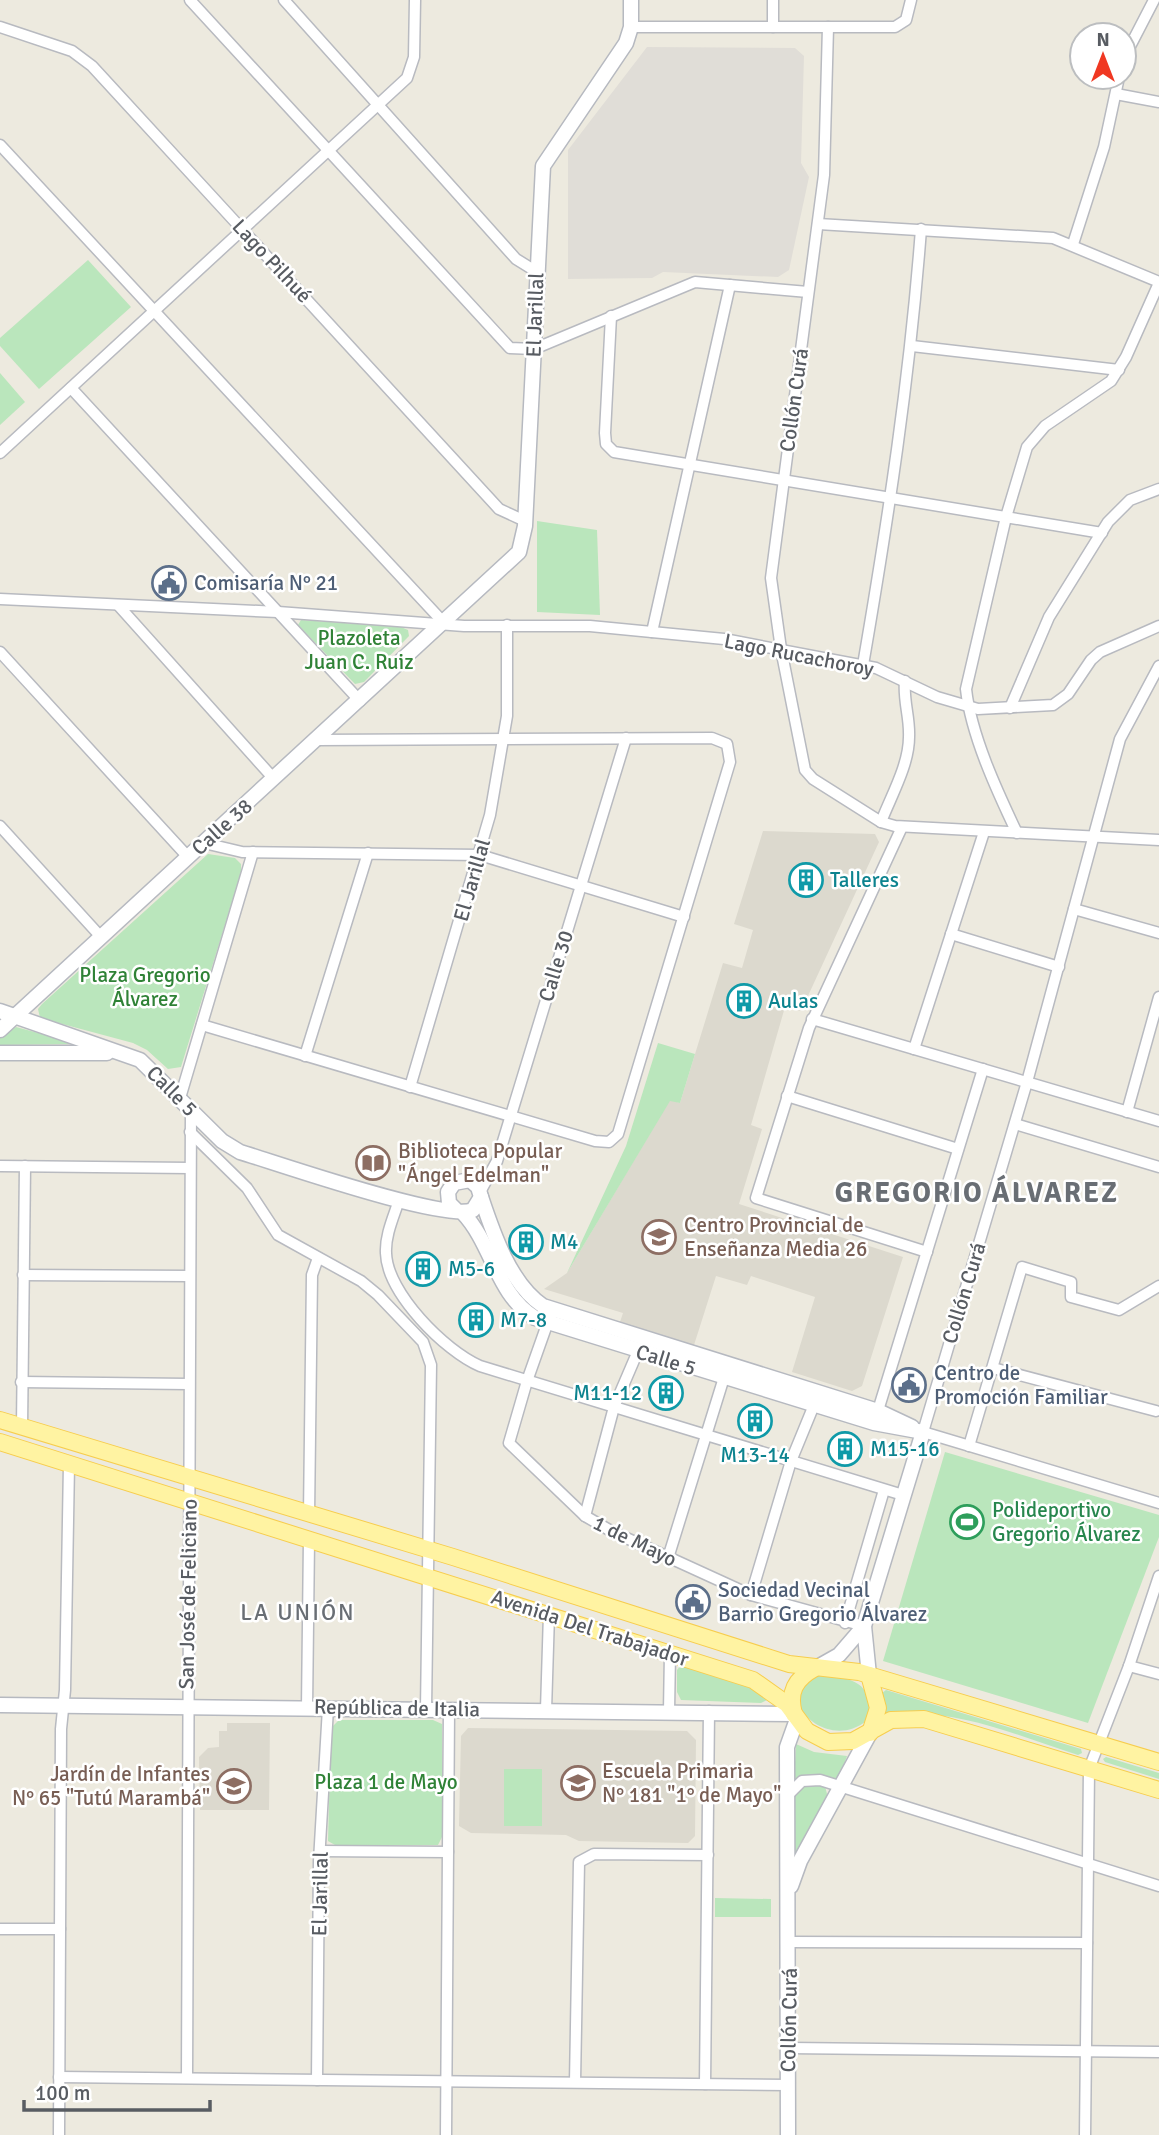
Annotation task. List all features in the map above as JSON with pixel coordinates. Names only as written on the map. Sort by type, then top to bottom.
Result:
[{"type":"main road","name":"Avenida Del Trabajador","points":[[0,1420],[429,1550],[789,1664],[869,1675],[1159,1762]]},
{"type":"main road","name":"Avenida Del Trabajador","points":[[0,1442],[549,1614],[762,1684],[787,1704],[813,1736],[828,1742],[853,1741],[891,1720],[924,1719],[1159,1790]]},
{"type":"main road","name":"Collón Curá","points":[[795,1717],[791,1700],[794,1687],[801,1676],[815,1668]]},
{"type":"main road","name":"Collón Curá","points":[[869,1675],[878,1708],[870,1733]]},
{"type":"street","points":[[190,0],[506,345],[514,350],[534,349],[687,284],[808,292]]},
{"type":"street","points":[[284,0],[516,259],[537,272]]},
{"type":"street","points":[[0,453],[379,105],[411,71],[415,0]]},
{"type":"street","name":"El Jarillal","points":[[444,623],[513,560],[523,544],[541,173],[545,160],[622,48],[631,27],[631,0]]},
{"type":"street","points":[[773,0],[773,27]]},
{"type":"street","points":[[631,27],[895,27],[906,20],[911,0]]},
{"type":"street","points":[[1138,31],[1154,0]]},
{"type":"street","name":"Lago Pilhué","points":[[0,27],[60,46],[92,66],[499,509],[526,521]]},
{"type":"street","name":"Collón Curá","points":[[828,27],[826,156],[771,578],[781,649],[805,770],[813,779],[881,822]]},
{"type":"street","points":[[1073,244],[1104,147],[1117,91]]},
{"type":"street","points":[[1116,94],[1159,102]]},
{"type":"street","points":[[0,145],[444,623]]},
{"type":"street","points":[[818,224],[1040,236],[1073,244],[1159,282],[1119,370],[1101,390],[1045,426],[1027,447],[1006,517],[968,672],[969,708],[999,796],[1017,834]]},
{"type":"street","points":[[863,665],[891,498],[912,346],[921,229]]},
{"type":"street","points":[[652,632],[730,285]]},
{"type":"street","points":[[611,316],[606,444],[608,449],[689,465],[1102,533]]},
{"type":"street","points":[[912,346],[1119,370]]},
{"type":"street","points":[[71,388],[360,701]]},
{"type":"street","points":[[1010,708],[1049,617],[1102,533],[1119,509],[1130,500],[1159,489]]},
{"type":"street","name":"Lago Rucachoroy","points":[[0,599],[278,612],[475,627],[567,624],[652,632],[781,649],[863,665],[969,708],[1043,707],[1061,701],[1100,652],[1159,626]]},
{"type":"street","points":[[118,605],[274,779]]},
{"type":"street","name":"Calle 38","points":[[0,1030],[444,623]]},
{"type":"street","name":"El Jarillal","points":[[410,1087],[480,855],[504,739],[507,625]]},
{"type":"street","points":[[0,652],[188,858]]},
{"type":"street","name":"Collón Curá","points":[[869,1675],[864,1626],[1027,1082],[1120,739],[1159,666]]},
{"type":"street","points":[[905,681],[903,699],[909,736],[906,756],[881,822],[902,827],[1159,840]]},
{"type":"street","name":"Calle 30","points":[[460,1212],[473,1210],[494,1170],[626,738]]},
{"type":"street","points":[[202,1026],[595,1142],[609,1142],[620,1128],[730,762],[727,744],[712,738],[317,740]]},
{"type":"street","points":[[0,826],[101,937]]},
{"type":"street","points":[[902,827],[812,1019],[755,1198],[927,1252]]},
{"type":"street","points":[[914,1049],[984,832]]},
{"type":"street","points":[[204,843],[253,852],[480,855],[684,917]]},
{"type":"street","points":[[180,1098],[253,852]]},
{"type":"street","points":[[305,1056],[368,853]]},
{"type":"street","points":[[1074,909],[1159,933]]},
{"type":"street","points":[[951,934],[1059,967]]},
{"type":"street","points":[[1127,1112],[1159,997]]},
{"type":"street","points":[[0,1001],[14,1017]]},
{"type":"street","name":"Calle 5","points":[[0,1011],[121,1053],[149,1066],[222,1141],[240,1152],[399,1200],[460,1212],[475,1228],[516,1304],[1159,1503]]},
{"type":"street","points":[[812,1019],[1159,1121]]},
{"type":"street","name":"Calle 5","points":[[0,1053],[121,1053]]},
{"type":"street","points":[[876,1417],[983,1069]]},
{"type":"street","points":[[787,1096],[958,1149]]},
{"type":"street","name":"San José de Feliciano","points":[[187,2078],[191,1109]]},
{"type":"street","points":[[1014,1124],[1159,1167]]},
{"type":"street","points":[[190,1132],[247,1188],[278,1235],[370,1288],[424,1342],[428,1350],[429,1576],[426,1709]]},
{"type":"street","points":[[0,1166],[190,1168]]},
{"type":"street","points":[[22,1427],[25,1166]]},
{"type":"street","points":[[460,1212],[447,1198],[454,1182],[470,1180],[481,1194]]},
{"type":"street","name":"Calle 5","points":[[481,1194],[495,1234],[520,1283],[550,1316],[638,1351],[726,1371],[814,1405],[876,1417]]},
{"type":"street","points":[[399,1200],[386,1251],[397,1289],[459,1356],[527,1381],[903,1495]]},
{"type":"street","points":[[309,1515],[312,1275],[318,1258]]},
{"type":"street","points":[[969,1446],[1022,1267],[1071,1282],[1071,1297],[1119,1310],[1159,1286]]},
{"type":"street","points":[[23,1275],[189,1276]]},
{"type":"street","points":[[527,1381],[550,1316]]},
{"type":"street","points":[[585,1516],[614,1407],[638,1351]]},
{"type":"street","points":[[993,1368],[1156,1411]]},
{"type":"street","points":[[668,1558],[726,1371]]},
{"type":"street","name":"1 de Mayo","points":[[527,1381],[509,1443],[585,1516],[611,1531],[751,1595],[845,1623],[864,1626]]},
{"type":"street","points":[[21,1382],[188,1384]]},
{"type":"street","points":[[751,1595],[791,1461],[814,1405]]},
{"type":"street","points":[[59,2135],[69,1464]]},
{"type":"street","points":[[845,1623],[884,1490]]},
{"type":"street","points":[[307,1707],[309,1539]]},
{"type":"street","points":[[1084,2135],[1089,1769],[1129,1666],[1159,1576]]},
{"type":"street","points":[[546,1710],[549,1614]]},
{"type":"street","name":"Collón Curá","points":[[815,1668],[839,1655],[864,1626]]},
{"type":"street","points":[[669,1711],[670,1653]]},
{"type":"street","points":[[1129,1666],[1159,1674]]},
{"type":"street","name":"República de Italia","points":[[0,1705],[709,1711],[795,1717]]},
{"type":"street","name":"El Jarillal","points":[[317,2080],[320,1851],[328,1708]]},
{"type":"street","points":[[446,2135],[449,1709]]},
{"type":"street","points":[[705,2084],[709,1711]]},
{"type":"street","name":"Collón Curá","points":[[788,2135],[787,1796],[788,1741],[795,1717]]},
{"type":"street","name":"Collón Curá","points":[[789,1905],[797,1868],[870,1733]]},
{"type":"street","points":[[787,1796],[794,1787],[807,1780],[820,1780],[839,1789],[1159,1886]]},
{"type":"street","points":[[320,1851],[448,1853]]},
{"type":"street","points":[[575,2082],[578,1870],[582,1859],[594,1853],[708,1855]]},
{"type":"street","points":[[0,1929],[60,1929]]},
{"type":"street","points":[[789,1942],[1087,1943]]},
{"type":"street","points":[[788,2048],[1159,2052]]},
{"type":"street","points":[[59,2077],[788,2084]]},
{"type":"shaded area","points":[[647,47],[795,48],[804,56],[801,163],[809,177],[789,270],[778,277],[663,272],[652,278],[568,279],[568,150]]},
{"type":"shaded area","points":[[763,831],[875,834],[879,842],[801,1011],[785,1007],[751,1125],[762,1129],[739,1204],[903,1257],[862,1386],[852,1391],[792,1372],[815,1297],[751,1276],[747,1285],[716,1276],[694,1345],[620,1322],[623,1313],[544,1289],[567,1273],[670,1100],[680,1103],[723,963],[742,968],[753,930],[734,924]]},
{"type":"shaded area","name":"Jardín de Infantes N° 65 \"Tutú Marambá\"","points":[[227,1723],[270,1723],[269,1810],[200,1810],[199,1757],[208,1748],[219,1747],[219,1731],[227,1731]]},
{"type":"shaded area","name":"Escuela Primaria N° 181 \"1° de Mayo\"","points":[[468,1728],[687,1731],[696,1740],[695,1836],[688,1843],[579,1841],[566,1835],[471,1833],[459,1826],[461,1736]]},
{"type":"green space","points":[[88,260],[131,307],[39,389],[0,346],[0,338]]},
{"type":"green space","points":[[0,373],[25,402],[0,425]]},
{"type":"green space","points":[[537,521],[597,530],[600,615],[537,612]]},
{"type":"green space","name":"Plazoleta Juan C. Ruiz","points":[[301,620],[401,627],[408,630],[409,636],[364,682],[355,684],[298,625]]},
{"type":"green space","name":"Plaza Gregorio Álvarez","points":[[208,854],[235,858],[241,864],[241,873],[181,1067],[168,1069],[147,1050],[133,1043],[40,1018],[38,1009],[42,1004]]},
{"type":"green space","points":[[16,1027],[74,1044],[0,1045],[0,1038]]},
{"type":"green space","points":[[658,1043],[695,1054],[680,1103],[670,1101],[567,1273],[626,1146]]},
{"type":"green space","points":[[945,1452],[1159,1515],[1159,1537],[1088,1723],[883,1661]]},
{"type":"green space","points":[[681,1665],[759,1687],[767,1700],[761,1703],[681,1700],[677,1692],[677,1670]]},
{"type":"green space","points":[[822,1675],[852,1681],[864,1689],[871,1704],[866,1721],[850,1729],[833,1730],[819,1725],[807,1716],[800,1705],[799,1693],[806,1683]]},
{"type":"green space","points":[[886,1690],[1081,1749],[1082,1753],[1078,1755],[1007,1731],[959,1719],[935,1715],[885,1715],[882,1693]]},
{"type":"green space","name":"Plaza 1 de Mayo","points":[[339,1720],[433,1720],[442,1724],[442,1837],[438,1845],[335,1845],[328,1841],[331,1728]]},
{"type":"green space","points":[[796,1744],[814,1752],[847,1756],[838,1781],[808,1777],[794,1780]]},
{"type":"green space","points":[[1106,1757],[1159,1773],[1159,1779],[1105,1762],[1103,1759]]},
{"type":"green space","points":[[504,1769],[542,1769],[542,1826],[504,1826]]},
{"type":"green space","points":[[815,1784],[825,1786],[828,1798],[793,1866],[793,1797],[799,1787]]},
{"type":"green space","points":[[715,1898],[771,1899],[771,1917],[715,1917]]},
{"type":"place","name":"Comisaría N° 21","points":[[169,583]]},
{"type":"place","name":"Talleres","points":[[806,880]]},
{"type":"place","name":"Aulas","points":[[744,1001]]},
{"type":"place","name":"Biblioteca Popular \"Ángel Edelman\"","points":[[373,1163]]},
{"type":"place","name":"Centro Provincial de Enseñanza Media 26","points":[[659,1237]]},
{"type":"place","name":"M4","points":[[526,1242]]},
{"type":"place","name":"M5-6","points":[[423,1269]]},
{"type":"place","name":"M7-8","points":[[476,1320]]},
{"type":"place","name":"Centro de Promoción Familiar","points":[[909,1385]]},
{"type":"place","name":"M11-12","points":[[666,1393]]},
{"type":"place","name":"M13-14","points":[[755,1421]]},
{"type":"place","name":"M15-16","points":[[845,1449]]},
{"type":"place","name":"Polideportivo Gregorio Álvarez","points":[[967,1522]]},
{"type":"place","name":"Sociedad Vecinal Barrio Gregorio Álvarez","points":[[693,1602]]},
{"type":"place","name":"Escuela Primaria N° 181 \"1° de Mayo\"","points":[[578,1783]]},
{"type":"place","name":"Jardín de Infantes N° 65 \"Tutú Marambá\"","points":[[234,1786]]},
{"type":"district","name":"GREGORIO ÁLVAREZ","points":[[977,1193]]},
{"type":"district","name":"LA UNIÓN","points":[[298,1612]]}]
